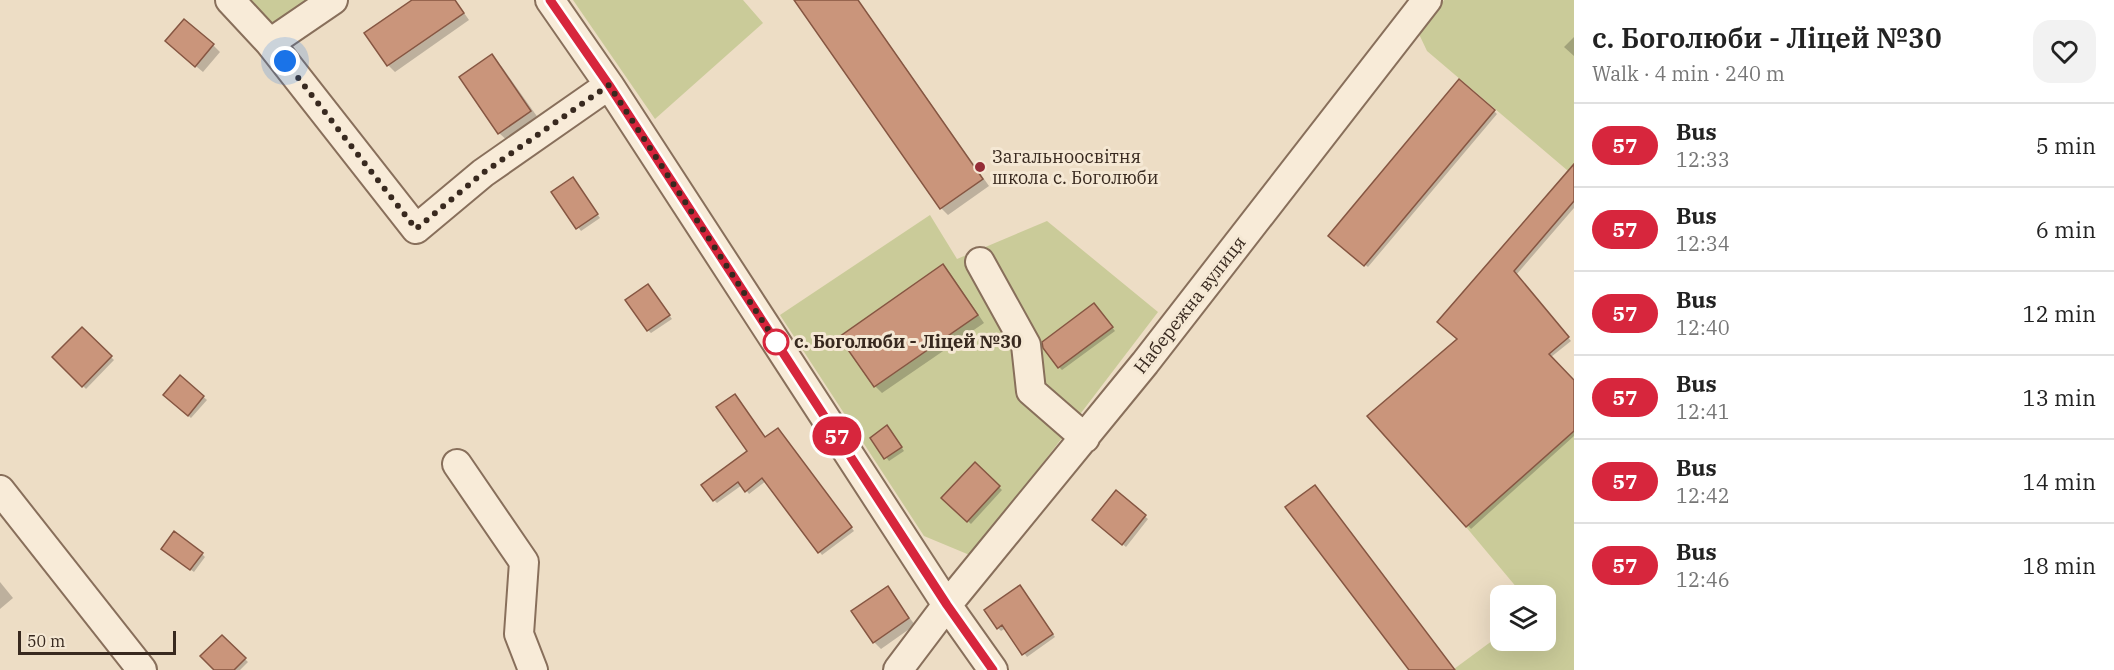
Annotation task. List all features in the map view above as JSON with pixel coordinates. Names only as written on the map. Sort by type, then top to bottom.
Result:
[{"type":"street","points":[[230,0],[270,43],[416,229],[483,173],[609,85]]},
{"type":"street","points":[[270,43],[333,0]]},
{"type":"street","points":[[550,0],[609,85],[947,605],[993,670]]},
{"type":"street","name":"Набережна вулиця","points":[[898,670],[947,605],[1085,438],[1427,0]]},
{"type":"street","points":[[980,262],[1026,345],[1031,392],[1085,438]]},
{"type":"street","points":[[457,464],[524,562],[519,634],[533,670]]},
{"type":"street","points":[[0,490],[142,670]]},
{"type":"green space","points":[[242,0],[309,0],[268,27]]},
{"type":"green space","points":[[573,0],[743,0],[763,23],[655,119]]},
{"type":"green space","points":[[1444,0],[1574,0],[1574,176],[1427,51],[1418,32]]},
{"type":"green space","points":[[930,215],[957,259],[1047,221],[1158,312],[972,556],[924,536],[780,315]]},
{"type":"green space","points":[[1574,431],[1574,670],[1454,669],[1490,642],[1490,651],[1556,651],[1556,585],[1515,585],[1466,527]]},
{"type":"building","points":[[412,0],[455,0],[464,13],[387,66],[364,33]]},
{"type":"building","points":[[794,0],[858,0],[983,179],[940,209]]},
{"type":"building","points":[[184,19],[214,44],[195,67],[165,41]]},
{"type":"building","points":[[492,54],[531,111],[498,134],[459,77]]},
{"type":"building","points":[[1459,79],[1495,110],[1364,266],[1328,236]]},
{"type":"building","points":[[1574,164],[1574,201],[1514,271],[1569,337],[1549,354],[1574,380],[1574,431],[1466,527],[1367,416],[1457,339],[1437,322]]},
{"type":"building","points":[[573,177],[598,214],[576,229],[551,192]]},
{"type":"building","points":[[943,264],[978,315],[874,387],[839,337]]},
{"type":"building","points":[[648,284],[670,315],[647,331],[625,300]]},
{"type":"building","points":[[1094,303],[1113,327],[1058,368],[1043,348],[1042,342]]},
{"type":"building","points":[[82,327],[112,356],[82,387],[52,357]]},
{"type":"building","points":[[180,375],[204,396],[188,416],[163,395]]},
{"type":"building","points":[[735,394],[765,437],[778,428],[852,527],[818,553],[762,478],[745,492],[738,482],[713,501],[701,485],[747,451],[716,407]]},
{"type":"building","points":[[887,425],[902,447],[884,459],[870,438]]},
{"type":"building","points":[[975,462],[1000,486],[967,522],[941,498]]},
{"type":"building","points":[[1315,485],[1455,670],[1409,670],[1285,507]]},
{"type":"building","points":[[1116,490],[1146,515],[1122,545],[1092,520]]},
{"type":"building","points":[[174,531],[203,553],[190,570],[161,549]]},
{"type":"building","points":[[1020,585],[1053,634],[1022,655],[1002,625],[997,629],[984,610]]},
{"type":"building","points":[[888,586],[909,618],[873,643],[851,611]]},
{"type":"building","points":[[222,635],[246,658],[234,670],[214,670],[200,656]]},
{"type":"bus line","name":"57","points":[[550,0],[609,85],[947,605],[993,670]]},
{"type":"place","name":"Загальноосвітня школа с. Боголюби","points":[[980,167]]},
{"type":"place","name":"с. Боголюби - Ліцей №30","points":[[776,342]]},
{"type":"route","points":[[285,61],[416,229],[483,173],[609,85],[778,345],[776,342]]}]
